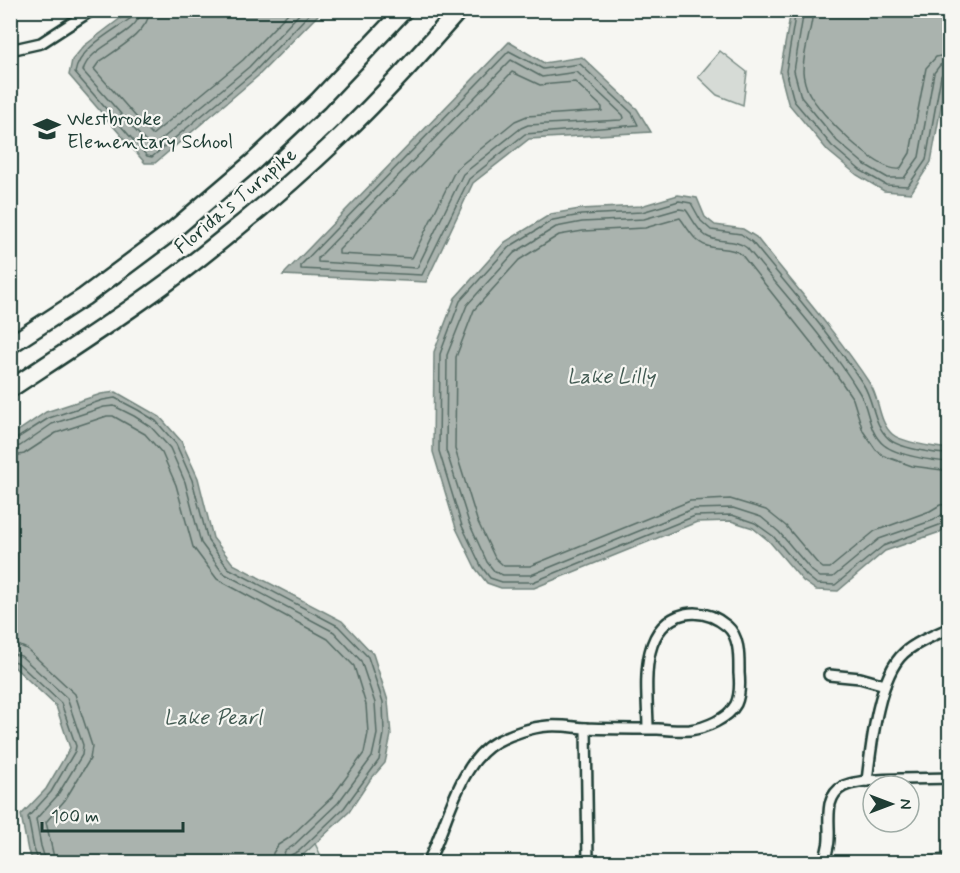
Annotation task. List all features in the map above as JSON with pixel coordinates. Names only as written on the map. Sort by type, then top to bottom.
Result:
[{"type":"highway","name":"Florida's Turnpike","points":[[10,345],[84,297],[171,232],[253,162],[318,101],[404,10]]},
{"type":"highway","name":"Florida's Turnpike","points":[[10,389],[148,297],[271,200],[342,135],[405,71],[459,10]]},
{"type":"street","points":[[10,50],[41,43],[92,10]]},
{"type":"street","points":[[428,862],[462,782],[477,758],[496,742],[527,730],[548,726],[586,728],[690,730],[719,720],[736,705],[740,686],[739,648],[731,630],[716,617],[695,613],[682,615],[667,623],[654,636],[648,662],[648,729]]},
{"type":"street","points":[[868,774],[888,674],[905,653],[950,628]]},
{"type":"street","points":[[829,675],[860,678],[885,685]]},
{"type":"street","points":[[586,728],[588,862]]},
{"type":"street","points":[[921,779],[950,778]]},
{"type":"street","points":[[823,862],[829,850],[830,804],[835,792],[844,786],[861,782]]},
{"type":"shaded area","points":[[720,51],[747,72],[743,105],[717,95],[698,77]]},
{"type":"shaded area","points":[[304,821],[324,862],[298,862],[283,830]]},
{"type":"water","points":[[130,11],[322,11],[258,76],[155,163],[145,163],[69,75],[72,60],[84,46]]},
{"type":"water","points":[[791,11],[949,11],[949,63],[931,162],[911,193],[884,191],[857,175],[828,151],[788,103],[780,72]]},
{"type":"water","points":[[509,42],[544,63],[582,57],[637,109],[651,132],[529,139],[473,183],[426,282],[283,275]]},
{"type":"water","name":"Lake Lilly","points":[[678,195],[697,198],[705,217],[715,225],[743,229],[756,237],[857,365],[870,384],[884,423],[892,434],[911,442],[949,449],[949,525],[940,532],[885,551],[838,591],[816,590],[803,581],[769,541],[753,528],[731,521],[697,522],[534,588],[501,588],[487,583],[476,569],[456,528],[433,452],[434,352],[455,298],[505,242],[551,214],[580,209],[641,206]]},
{"type":"water","name":"Lake Pearl","points":[[116,392],[160,417],[181,441],[198,478],[213,538],[233,564],[342,621],[373,654],[388,701],[391,735],[385,763],[370,780],[349,812],[302,856],[290,862],[34,862],[28,851],[21,815],[46,789],[70,748],[56,706],[11,664],[11,436],[46,412],[101,394]]},
{"type":"water","points":[[941,854],[949,858],[949,862],[899,862]]},
{"type":"place","name":"Westbrooke Elementary School","points":[[47,129]]}]
